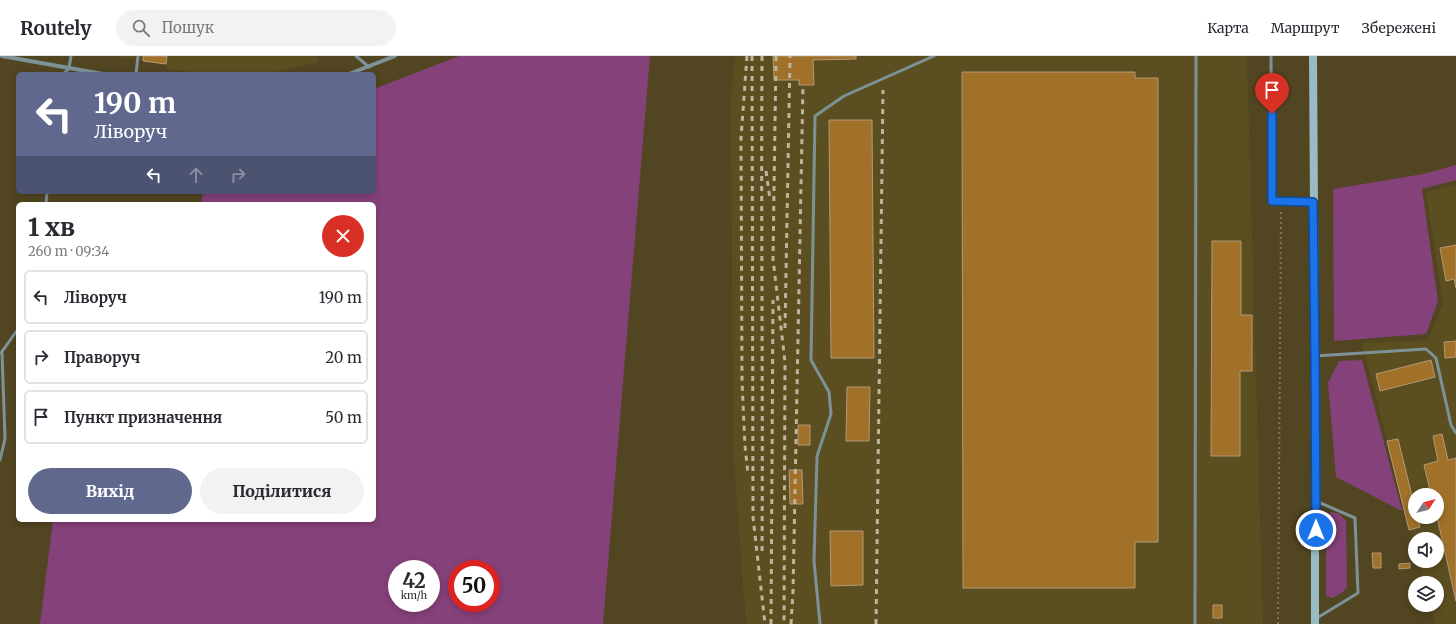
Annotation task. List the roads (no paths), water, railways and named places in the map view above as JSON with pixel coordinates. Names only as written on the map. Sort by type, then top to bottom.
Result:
[{"type":"main road","points":[[1313,56],[1316,501],[1315,621]]},
{"type":"street","points":[[2,56],[92,72]]},
{"type":"street","points":[[355,72],[395,56]]},
{"type":"lane","points":[[66,72],[69,68],[71,56]]},
{"type":"lane","points":[[136,72],[138,56]]},
{"type":"lane","points":[[356,56],[369,67]]},
{"type":"lane","points":[[820,624],[814,561],[817,456],[831,414],[829,392],[811,360],[815,116],[844,96],[934,56]]},
{"type":"lane","points":[[1195,624],[1196,56]]},
{"type":"lane","points":[[1271,56],[1272,201],[1313,202]]},
{"type":"lane","points":[[0,460],[5,439],[1,353],[16,332]]},
{"type":"lane","points":[[1315,356],[1426,349],[1436,358],[1451,425],[1456,433]]},
{"type":"lane","points":[[1315,621],[1358,593],[1355,518],[1316,501]]},
{"type":"railway","points":[[747,56],[741,138],[742,382],[748,474]]},
{"type":"railway","points":[[752,56],[753,517],[765,624]]},
{"type":"railway","points":[[762,56],[762,556]]},
{"type":"railway","points":[[776,56],[773,259],[785,362],[784,624]]},
{"type":"railway","points":[[785,328],[790,56]]},
{"type":"railway","points":[[791,624],[793,592],[803,85]]},
{"type":"railway","points":[[876,624],[883,90]]},
{"type":"railway","points":[[766,171],[770,199]]},
{"type":"railway","points":[[771,624],[773,300]]}]
